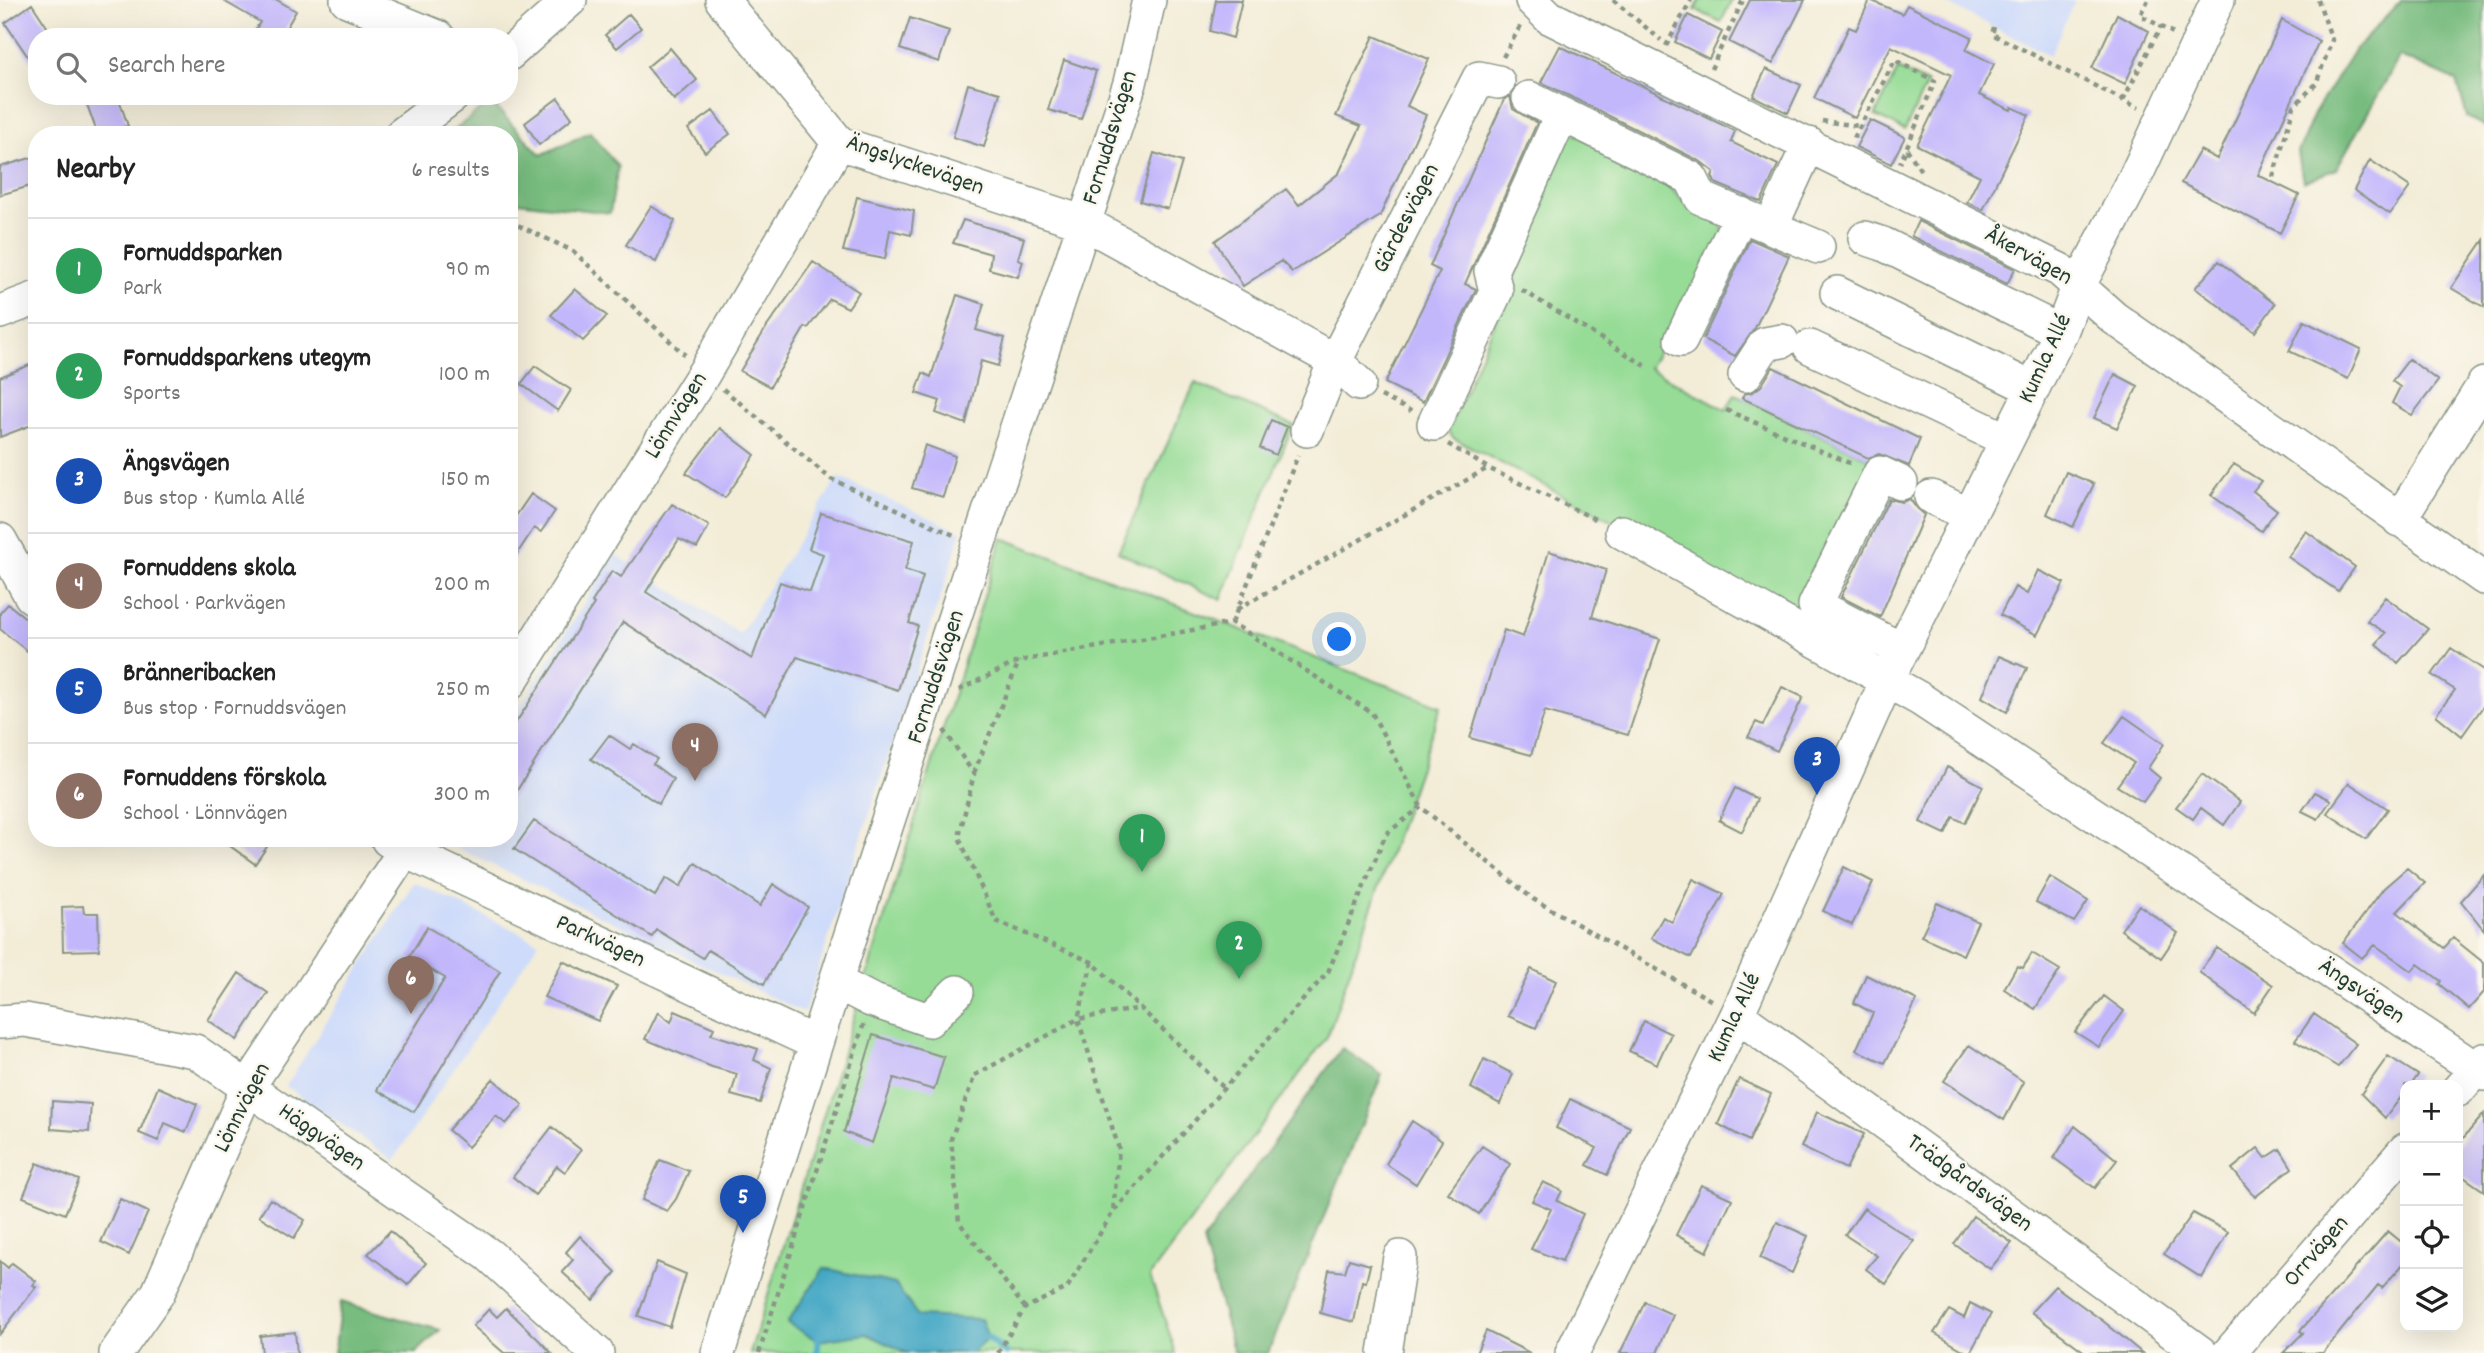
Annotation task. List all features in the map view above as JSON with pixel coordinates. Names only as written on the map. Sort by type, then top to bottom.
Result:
[{"type":"street","points":[[347,0],[416,28]]},
{"type":"street","points":[[518,46],[570,0]]},
{"type":"street","name":"Ängslyckevägen","points":[[722,0],[839,143],[1085,223]]},
{"type":"street","name":"Fornuddsvägen","points":[[718,1353],[815,1043],[1130,83],[1149,0]]},
{"type":"street","name":"Åkervägen","points":[[1533,1],[1549,17],[2060,270],[2115,318],[2484,578]]},
{"type":"street","name":"Kumla Allé","points":[[1572,1353],[1737,1015],[1895,664],[2061,332],[2122,177],[2171,124],[2197,46],[2224,4]]},
{"type":"street","name":"Gärdesvägen","points":[[1315,412],[1335,361],[1489,80]]},
{"type":"street","points":[[1529,98],[1691,178],[1701,198],[1818,247]]},
{"type":"street","points":[[413,126],[441,105]]},
{"type":"street","points":[[1434,424],[1496,291],[1492,271],[1561,116]]},
{"type":"street","name":"Lönnvägen","points":[[518,670],[704,373],[839,143]]},
{"type":"street","points":[[1771,228],[1809,144]]},
{"type":"street","points":[[1681,340],[1741,214]]},
{"type":"street","points":[[1085,223],[1335,361],[1359,384]]},
{"type":"street","points":[[1865,238],[1883,244],[2061,332]]},
{"type":"street","points":[[1838,293],[2033,389]]},
{"type":"street","points":[[0,312],[28,301]]},
{"type":"street","points":[[1745,374],[1765,344],[1796,344],[2007,440]]},
{"type":"street","points":[[2399,520],[2484,384]]},
{"type":"street","points":[[1890,479],[1815,606],[1895,664]]},
{"type":"street","points":[[1931,497],[1969,515]]},
{"type":"street","points":[[1622,532],[1895,664]]},
{"type":"street","points":[[0,540],[28,589]]},
{"type":"street","name":"Ängsvägen","points":[[1895,664],[2476,1073]]},
{"type":"street","name":"Lönnvägen","points":[[116,1353],[159,1293],[248,1087],[399,847]]},
{"type":"street","name":"Parkvägen","points":[[412,847],[815,1043]]},
{"type":"street","points":[[836,982],[871,1000],[929,1020],[957,992]]},
{"type":"street","name":"Trädgårdsvägen","points":[[1737,1015],[2201,1353]]},
{"type":"street","name":"Häggvägen","points":[[0,1022],[25,1020],[195,1051],[489,1255],[597,1353]]},
{"type":"street","name":"Orrvägen","points":[[2229,1353],[2400,1156]]},
{"type":"street","points":[[1385,1353],[1400,1257]]},
{"type":"path","points":[[1655,68],[1691,0]]},
{"type":"path","points":[[1700,90],[1743,0]]},
{"type":"path","points":[[2148,0],[2140,15],[2197,46]]},
{"type":"path","points":[[2273,177],[2294,106],[2316,84],[2332,40],[2318,0]]},
{"type":"path","points":[[1489,80],[1533,1]]},
{"type":"path","points":[[2123,100],[2161,26]]},
{"type":"path","points":[[1994,27],[1992,34],[2171,124]]},
{"type":"path","points":[[1843,161],[1895,60],[1935,81],[1891,185]]},
{"type":"path","points":[[518,225],[573,251],[704,373],[831,479],[979,547]]},
{"type":"path","points":[[1492,271],[1649,368]]},
{"type":"path","points":[[1359,384],[1434,424],[1447,444],[1488,468],[1622,532]]},
{"type":"path","points":[[1727,410],[1890,479]]},
{"type":"path","points":[[1232,623],[1315,412]]},
{"type":"path","points":[[1237,609],[1488,468]]},
{"type":"path","points":[[974,774],[928,705],[1019,661],[1232,623],[1372,713],[1421,807],[1533,900],[1737,1015]]},
{"type":"path","points":[[1019,661],[974,774],[959,837],[996,921],[1092,962],[1224,1087]]},
{"type":"path","points":[[998,1353],[1025,1308],[1067,1288],[1113,1212],[1328,972],[1386,834],[1421,807]]},
{"type":"path","points":[[1092,962],[1078,1019],[1119,1149],[1113,1212]]},
{"type":"path","points":[[759,1353],[871,1000]]},
{"type":"path","points":[[1025,1308],[959,1222],[951,1139],[975,1075],[1078,1019],[1142,1008]]},
{"type":"shaded area","points":[[1939,0],[2075,0],[2050,55]]},
{"type":"shaded area","points":[[838,477],[962,532],[804,1013],[455,847],[518,847],[518,710],[615,554],[740,634]]},
{"type":"shaded area","points":[[414,882],[539,942],[393,1160],[286,1086]]},
{"type":"green space","points":[[1700,0],[1732,0],[1721,22],[1695,10]]},
{"type":"green space","points":[[2402,0],[2484,0],[2484,126],[2467,117],[2457,81],[2400,56],[2336,169],[2303,182],[2298,152],[2314,114],[2354,50]]},
{"type":"green space","points":[[1898,69],[1927,83],[1905,130],[1875,116]]},
{"type":"green space","points":[[487,105],[494,105],[514,126],[459,126]]},
{"type":"green space","points":[[1565,129],[1662,176],[1678,197],[1718,216],[1724,234],[1649,368],[1726,410],[1735,394],[1876,462],[1801,619],[1453,438],[1448,431],[1524,255],[1516,237]]},
{"type":"green space","points":[[518,131],[541,155],[590,132],[618,167],[610,213],[518,202]]},
{"type":"green space","points":[[1195,383],[1293,425],[1221,600],[1118,552]]},
{"type":"green space","points":[[1002,538],[1441,706],[1327,1037],[1150,1276],[1176,1353],[750,1353]]},
{"type":"green space","points":[[1342,1048],[1382,1075],[1268,1353],[1234,1353],[1203,1241]]},
{"type":"green space","points":[[341,1302],[440,1330],[416,1353],[334,1353]]},
{"type":"water","points":[[824,1268],[895,1284],[918,1316],[981,1319],[988,1338],[972,1353],[907,1353],[867,1334],[818,1341],[787,1323]]},
{"type":"building","points":[[222,0],[277,0],[296,11],[286,28],[256,28],[260,22]]},
{"type":"building","points":[[1216,0],[1242,0],[1233,38],[1210,31]]},
{"type":"building","points":[[1750,0],[1805,0],[1773,64],[1729,42]]},
{"type":"building","points":[[1870,0],[1902,14],[1907,5],[1972,37],[1966,50],[1994,64],[1979,95],[2029,115],[1983,210],[1967,202],[1980,176],[1917,145],[1951,75],[1891,46],[1855,118],[1814,98],[1849,27],[1856,30]]},
{"type":"building","points":[[32,4],[48,28],[28,28],[28,57],[5,23]]},
{"type":"building","points":[[629,14],[641,28],[617,48],[605,35]]},
{"type":"building","points":[[2117,14],[2149,31],[2125,84],[2092,68]]},
{"type":"building","points":[[1688,15],[1722,32],[1709,59],[1675,42]]},
{"type":"building","points":[[910,18],[949,31],[939,62],[900,49]]},
{"type":"building","points":[[2282,20],[2319,41],[2258,175],[2299,195],[2280,233],[2181,183],[2200,150],[2217,159]]},
{"type":"building","points":[[1374,36],[1429,59],[1407,106],[1426,115],[1380,216],[1292,272],[1281,261],[1243,286],[1215,241],[1286,189],[1299,205],[1339,173],[1361,126],[1336,116]]},
{"type":"building","points":[[1560,46],[1735,131],[1731,142],[1778,165],[1761,202],[1715,183],[1712,176],[1714,172],[1700,161],[1541,82]]},
{"type":"building","points":[[670,48],[697,80],[674,100],[647,67]]},
{"type":"building","points":[[1064,60],[1096,71],[1081,119],[1048,110]]},
{"type":"building","points":[[1766,69],[1801,85],[1788,113],[1753,96]]},
{"type":"building","points":[[968,84],[1000,93],[984,147],[953,137]]},
{"type":"building","points":[[1510,96],[1513,109],[1537,123],[1465,284],[1476,289],[1423,402],[1385,383],[1440,271],[1430,266],[1504,100]]},
{"type":"building","points":[[558,98],[572,118],[539,145],[525,123]]},
{"type":"building","points":[[87,105],[121,105],[128,126],[95,126]]},
{"type":"building","points":[[713,111],[730,134],[705,152],[688,129]]},
{"type":"building","points":[[1870,120],[1905,137],[1891,164],[1856,147]]},
{"type":"building","points":[[1154,153],[1182,162],[1168,209],[1140,201]]},
{"type":"building","points":[[28,159],[28,187],[0,195],[0,167]]},
{"type":"building","points":[[2370,160],[2410,187],[2390,214],[2354,190]]},
{"type":"building","points":[[857,197],[914,211],[911,235],[890,230],[885,259],[843,251]]},
{"type":"building","points":[[651,206],[675,221],[656,262],[626,245]]},
{"type":"building","points":[[963,220],[1024,238],[1018,259],[1023,261],[1018,277],[989,269],[991,254],[953,243]]},
{"type":"building","points":[[1918,221],[2015,269],[2007,284],[1911,236]]},
{"type":"building","points":[[1750,239],[1789,256],[1755,328],[1735,356],[1703,339]]},
{"type":"building","points":[[2484,240],[2484,307],[2451,288]]},
{"type":"building","points":[[2219,261],[2275,304],[2255,332],[2195,288]]},
{"type":"building","points":[[813,262],[859,292],[848,308],[830,299],[808,328],[805,327],[770,387],[740,371],[766,328]]},
{"type":"building","points":[[575,289],[607,316],[583,341],[551,315]]},
{"type":"building","points":[[957,295],[984,304],[976,330],[1005,338],[998,366],[981,361],[966,424],[936,413],[940,401],[916,393],[923,373],[931,377]]},
{"type":"building","points":[[2304,321],[2361,349],[2348,379],[2289,351]]},
{"type":"building","points":[[2409,359],[2438,381],[2412,415],[2392,403],[2400,387],[2392,381]]},
{"type":"building","points":[[28,366],[28,426],[0,437],[0,377]]},
{"type":"building","points":[[535,366],[571,390],[558,411],[521,384]]},
{"type":"building","points":[[1773,367],[1920,439],[1909,466],[1879,454],[1868,458],[1742,398],[1744,394],[1761,386]]},
{"type":"building","points":[[2115,374],[2138,386],[2117,428],[2094,418]]},
{"type":"building","points":[[1271,420],[1287,427],[1276,455],[1260,448]]},
{"type":"building","points":[[720,428],[755,455],[725,498],[686,473]]},
{"type":"building","points":[[925,445],[955,456],[943,497],[912,488]]},
{"type":"building","points":[[2234,464],[2261,481],[2253,491],[2277,510],[2261,531],[2211,495]]},
{"type":"building","points":[[2066,472],[2094,484],[2073,527],[2047,514]]},
{"type":"building","points":[[531,494],[555,511],[541,532],[534,528],[518,552],[518,513]]},
{"type":"building","points":[[1889,499],[1902,502],[1910,499],[1924,515],[1880,617],[1841,597]]},
{"type":"building","points":[[672,504],[709,526],[697,548],[679,539],[646,592],[752,659],[780,582],[810,592],[823,554],[809,549],[821,513],[914,541],[905,570],[923,576],[909,623],[918,626],[898,690],[797,657],[766,714],[623,622],[518,789],[518,719],[594,604],[592,602],[612,571],[621,577]]},
{"type":"building","points":[[2306,531],[2355,567],[2338,591],[2288,557]]},
{"type":"building","points":[[1549,551],[1606,570],[1592,617],[1660,639],[1628,735],[1545,711],[1531,755],[1470,738],[1504,630],[1523,637]]},
{"type":"building","points":[[2038,570],[2064,583],[2037,635],[2000,615],[2015,587],[2027,594]]},
{"type":"building","points":[[2385,597],[2428,629],[2398,663],[2376,644],[2386,633],[2367,621]]},
{"type":"building","points":[[8,604],[28,620],[28,652],[0,629],[0,613]]},
{"type":"building","points":[[2451,648],[2484,670],[2484,705],[2462,736],[2436,715],[2455,690],[2432,675]]},
{"type":"building","points":[[1999,656],[2027,668],[2007,712],[1982,697]]},
{"type":"building","points":[[1782,687],[1803,697],[1777,751],[1748,737],[1756,722],[1763,725]]},
{"type":"building","points":[[2124,716],[2164,744],[2148,768],[2160,778],[2143,802],[2117,786],[2134,763],[2104,743]]},
{"type":"building","points":[[609,735],[630,749],[634,744],[657,759],[653,764],[673,779],[659,804],[591,759]]},
{"type":"building","points":[[1947,767],[1983,786],[1965,823],[1953,817],[1945,834],[1920,822]]},
{"type":"building","points":[[2202,774],[2240,802],[2224,825],[2201,808],[2193,819],[2176,807]]},
{"type":"building","points":[[2349,783],[2388,809],[2366,839],[2327,813]]},
{"type":"building","points":[[1735,788],[1757,799],[1742,832],[1719,820]]},
{"type":"building","points":[[2315,792],[2331,800],[2318,819],[2302,811]]},
{"type":"building","points":[[534,821],[655,896],[666,878],[680,887],[695,863],[760,906],[773,884],[808,907],[764,984],[708,950],[703,958],[657,930],[652,937],[514,849]]},
{"type":"building","points":[[231,847],[267,847],[255,864]]},
{"type":"building","points":[[1844,867],[1873,882],[1852,925],[1823,911]]},
{"type":"building","points":[[2407,868],[2425,883],[2397,912],[2444,948],[2453,938],[2484,963],[2484,992],[2469,1009],[2439,984],[2441,981],[2418,964],[2412,971],[2375,945],[2362,958],[2343,943],[2384,888]]},
{"type":"building","points":[[2484,875],[2484,930],[2461,901]]},
{"type":"building","points":[[2050,877],[2088,901],[2074,922],[2036,902]]},
{"type":"building","points":[[1693,879],[1724,894],[1691,958],[1651,938],[1663,917],[1672,922]]},
{"type":"building","points":[[1937,903],[1978,922],[1963,955],[1921,936]]},
{"type":"building","points":[[2139,905],[2178,933],[2161,958],[2121,930]]},
{"type":"building","points":[[83,906],[84,913],[98,913],[99,950],[63,951],[62,907]]},
{"type":"building","points":[[427,927],[500,971],[414,1112],[377,1090],[445,978],[409,957]]},
{"type":"building","points":[[2217,948],[2273,985],[2254,1013],[2199,972]]},
{"type":"building","points":[[2032,953],[2060,970],[2035,1009],[2004,989],[2017,966],[2023,968]]},
{"type":"building","points":[[563,961],[617,986],[598,1021],[544,997]]},
{"type":"building","points":[[1531,969],[1556,981],[1536,1028],[1508,1016]]},
{"type":"building","points":[[239,973],[268,993],[237,1040],[208,1020]]},
{"type":"building","points":[[1866,975],[1917,1000],[1885,1063],[1856,1050],[1873,1013],[1854,1003]]},
{"type":"building","points":[[2104,996],[2124,1011],[2099,1047],[2075,1032]]},
{"type":"building","points":[[675,1011],[714,1028],[711,1034],[758,1049],[754,1060],[771,1068],[760,1103],[731,1095],[737,1074],[712,1067],[645,1039],[658,1012],[671,1022]]},
{"type":"building","points":[[2314,1014],[2356,1044],[2338,1067],[2295,1041]]},
{"type":"building","points":[[1644,1021],[1671,1034],[1657,1064],[1629,1051]]},
{"type":"building","points":[[873,1035],[944,1057],[934,1090],[894,1078],[872,1143],[844,1132]]},
{"type":"building","points":[[1969,1045],[2024,1082],[2004,1120],[1944,1081]]},
{"type":"building","points":[[2388,1056],[2418,1075],[2414,1080],[2400,1080],[2400,1098],[2385,1118],[2361,1094]]},
{"type":"building","points":[[1484,1059],[1513,1074],[1500,1104],[1471,1088]]},
{"type":"building","points":[[493,1079],[523,1105],[506,1124],[496,1116],[468,1147],[448,1130]]},
{"type":"building","points":[[1739,1079],[1771,1094],[1749,1141],[1718,1124]]},
{"type":"building","points":[[158,1087],[197,1104],[186,1132],[165,1123],[158,1141],[139,1133]]},
{"type":"building","points":[[1570,1099],[1630,1127],[1607,1175],[1587,1165],[1597,1148],[1556,1128]]},
{"type":"building","points":[[52,1101],[91,1104],[89,1132],[51,1129]]},
{"type":"building","points":[[1817,1112],[1864,1134],[1846,1169],[1801,1147]]},
{"type":"building","points":[[2484,1114],[2484,1191],[2463,1176],[2463,1138]]},
{"type":"building","points":[[1412,1121],[1442,1141],[1416,1184],[1386,1164]]},
{"type":"building","points":[[2075,1126],[2117,1160],[2095,1188],[2054,1158]]},
{"type":"building","points":[[552,1127],[581,1150],[565,1172],[557,1166],[535,1195],[513,1177]]},
{"type":"building","points":[[1482,1146],[1510,1164],[1479,1214],[1448,1193]]},
{"type":"building","points":[[2258,1148],[2266,1158],[2280,1149],[2292,1168],[2255,1197],[2232,1169]]},
{"type":"building","points":[[660,1160],[689,1171],[676,1199],[667,1211],[642,1200]]},
{"type":"building","points":[[37,1163],[79,1180],[65,1214],[23,1197]]},
{"type":"building","points":[[1543,1182],[1562,1191],[1557,1201],[1583,1214],[1562,1261],[1531,1249],[1551,1209],[1532,1201]]},
{"type":"building","points":[[1701,1185],[1732,1199],[1707,1252],[1676,1235]]},
{"type":"building","points":[[120,1199],[148,1212],[129,1255],[101,1242]]},
{"type":"building","points":[[270,1199],[305,1220],[294,1238],[259,1216]]},
{"type":"building","points":[[1864,1208],[1914,1241],[1886,1284],[1866,1269],[1877,1256],[1845,1235]]},
{"type":"building","points":[[2193,1213],[2228,1232],[2202,1278],[2164,1254]]},
{"type":"building","points":[[1973,1216],[2012,1243],[1990,1269],[1954,1244]]},
{"type":"building","points":[[1777,1222],[1808,1236],[1792,1273],[1760,1258]]},
{"type":"building","points":[[390,1231],[426,1263],[408,1285],[368,1254]]},
{"type":"building","points":[[2388,1231],[2400,1241],[2400,1268],[2382,1288],[2378,1285],[2323,1353],[2283,1353],[2303,1333],[2300,1331]]},
{"type":"building","points":[[580,1236],[616,1272],[593,1300],[562,1272],[573,1260],[566,1252]]},
{"type":"building","points":[[1349,1259],[1370,1265],[1366,1282],[1362,1281],[1354,1322],[1320,1313],[1329,1270],[1345,1272]]},
{"type":"building","points":[[0,1261],[8,1268],[12,1263],[36,1281],[33,1285],[36,1287],[0,1334]]},
{"type":"building","points":[[657,1262],[686,1274],[670,1327],[638,1316]]},
{"type":"building","points":[[2055,1286],[2142,1353],[2086,1353],[2031,1312]]},
{"type":"building","points":[[1645,1302],[1673,1315],[1657,1353],[1620,1353]]},
{"type":"building","points":[[1970,1303],[1991,1314],[1968,1353],[1934,1333],[1949,1310],[1964,1318]]},
{"type":"building","points":[[506,1308],[552,1353],[504,1353],[473,1326],[489,1309],[497,1317]]},
{"type":"building","points":[[1486,1331],[1530,1353],[1476,1353]]},
{"type":"building","points":[[295,1332],[297,1353],[262,1353],[260,1336]]},
{"type":"waterway","points":[[988,1338],[1006,1353]]},
{"type":"waterway","points":[[817,1353],[818,1341]]},
{"type":"place","name":"Fornuddens skola","points":[[695,781]]},
{"type":"place","name":"Ängsvägen","points":[[1817,795]]},
{"type":"place","name":"Fornuddsparken","points":[[1142,872]]},
{"type":"place","name":"Fornuddsparkens utegym","points":[[1239,979]]},
{"type":"place","name":"Fornuddens förskola","points":[[411,1014]]},
{"type":"place","name":"Bränneribacken","points":[[743,1233]]}]
